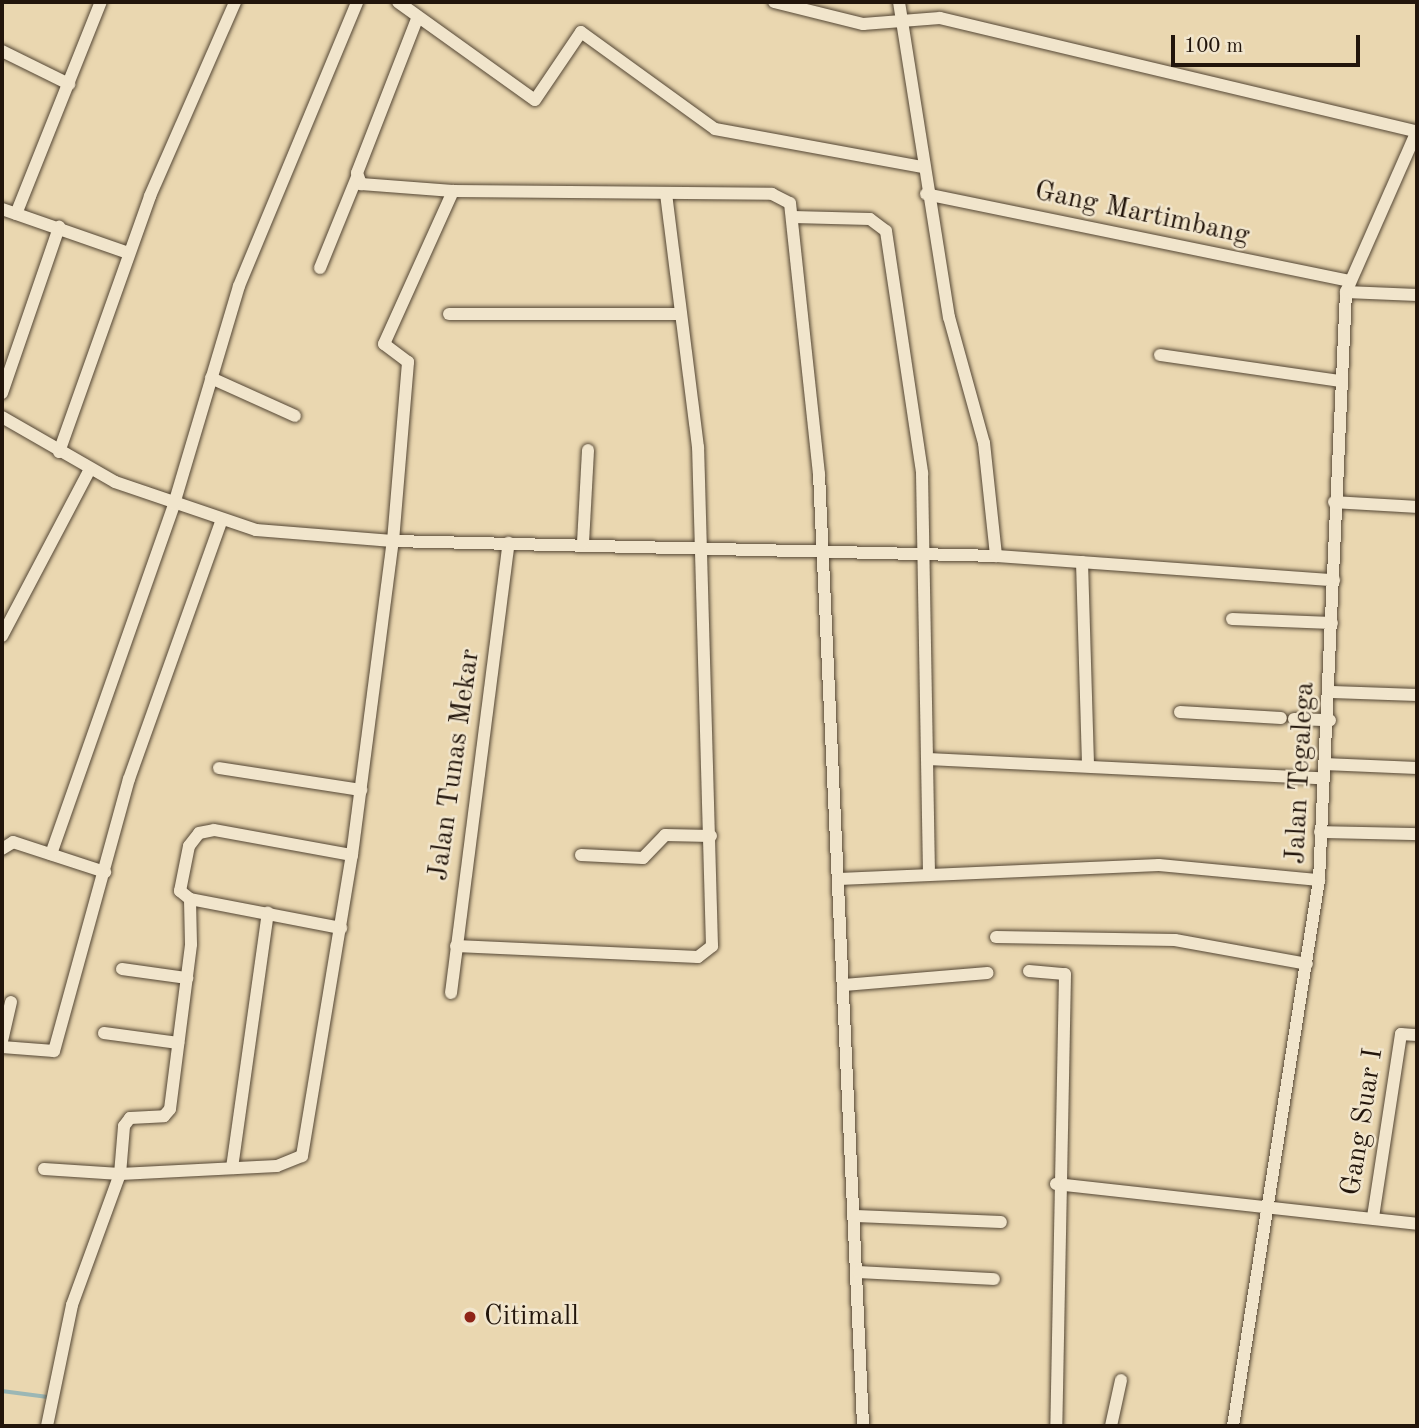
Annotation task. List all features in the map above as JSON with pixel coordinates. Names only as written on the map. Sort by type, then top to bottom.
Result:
[{"type":"street","points":[[16,214],[102,2]]},
{"type":"street","points":[[59,452],[128,253],[235,2]]},
{"type":"street","points":[[51,854],[174,504],[239,286],[357,2]]},
{"type":"street","points":[[774,2],[863,24],[940,18],[1417,132]]},
{"type":"street","points":[[899,2],[923,124],[922,167],[949,317],[981,423],[996,556]]},
{"type":"street","points":[[402,3],[416,19],[535,100],[581,32],[715,129],[922,167]]},
{"type":"street","points":[[320,268],[416,19]]},
{"type":"street","points":[[2,51],[69,84]]},
{"type":"street","name":"Jalan Tegalega","points":[[1233,1426],[1319,880],[1321,778],[1332,692],[1334,502],[1347,287],[1417,132]]},
{"type":"street","points":[[357,177],[366,186],[453,191],[772,194],[788,200],[793,217],[823,550],[859,1272],[863,1426]]},
{"type":"street","points":[[44,1170],[120,1174],[232,1168],[292,1164],[302,1156],[352,855],[393,541],[408,365],[384,344],[453,191]]},
{"type":"street","name":"Gang Martimbang","points":[[926,194],[1347,287],[1417,295]]},
{"type":"street","points":[[456,946],[703,956],[713,940],[704,545],[666,195]]},
{"type":"street","points":[[2,209],[128,253]]},
{"type":"street","points":[[793,217],[870,219],[886,231],[911,380],[925,555],[929,874]]},
{"type":"street","points":[[2,393],[59,227]]},
{"type":"street","points":[[449,314],[681,314]]},
{"type":"street","points":[[1160,355],[1340,382]]},
{"type":"street","points":[[211,378],[295,416]]},
{"type":"street","points":[[2,418],[90,469],[220,522],[393,541],[704,545],[996,556],[1334,580]]},
{"type":"street","points":[[583,543],[588,450]]},
{"type":"street","points":[[2,635],[90,469]]},
{"type":"street","points":[[1334,502],[1417,507]]},
{"type":"street","points":[[2,1047],[54,1051],[129,779],[220,522]]},
{"type":"street","name":"Jalan Tunas Mekar","points":[[451,993],[509,543]]},
{"type":"street","points":[[1082,562],[1088,765]]},
{"type":"street","points":[[1231,619],[1332,623]]},
{"type":"street","points":[[1332,692],[1417,695]]},
{"type":"street","points":[[1180,712],[1330,720]]},
{"type":"street","points":[[928,759],[1321,778]]},
{"type":"street","points":[[1324,764],[1417,768]]},
{"type":"street","points":[[219,768],[361,790]]},
{"type":"street","points":[[341,928],[190,900],[180,891],[181,873],[189,846],[204,830],[352,855]]},
{"type":"street","points":[[1320,832],[1417,834]]},
{"type":"street","points":[[581,855],[643,859],[665,835],[711,836]]},
{"type":"street","points":[[2,849],[13,842],[105,872]]},
{"type":"street","points":[[839,879],[1159,865],[1319,880]]},
{"type":"street","points":[[47,1426],[72,1305],[120,1174],[127,1120],[169,1112],[187,978],[190,900]]},
{"type":"street","points":[[232,1168],[268,913]]},
{"type":"street","points":[[996,937],[1175,940],[1307,964]]},
{"type":"street","points":[[122,969],[187,978]]},
{"type":"street","points":[[1029,971],[1065,974],[1056,1184],[1056,1426]]},
{"type":"street","points":[[844,985],[987,973]]},
{"type":"street","points":[[2,1041],[11,1002]]},
{"type":"street","points":[[104,1033],[178,1043]]},
{"type":"street","name":"Gang Suar I","points":[[1373,1217],[1401,1034],[1417,1035]]},
{"type":"street","points":[[1056,1184],[1373,1217],[1417,1224]]},
{"type":"street","points":[[856,1216],[1001,1222]]},
{"type":"street","points":[[859,1272],[994,1279]]},
{"type":"street","points":[[1111,1426],[1121,1380]]},
{"type":"waterway","points":[[2,1391],[48,1397]]},
{"type":"place","name":"Citimall","points":[[470,1317]]}]
